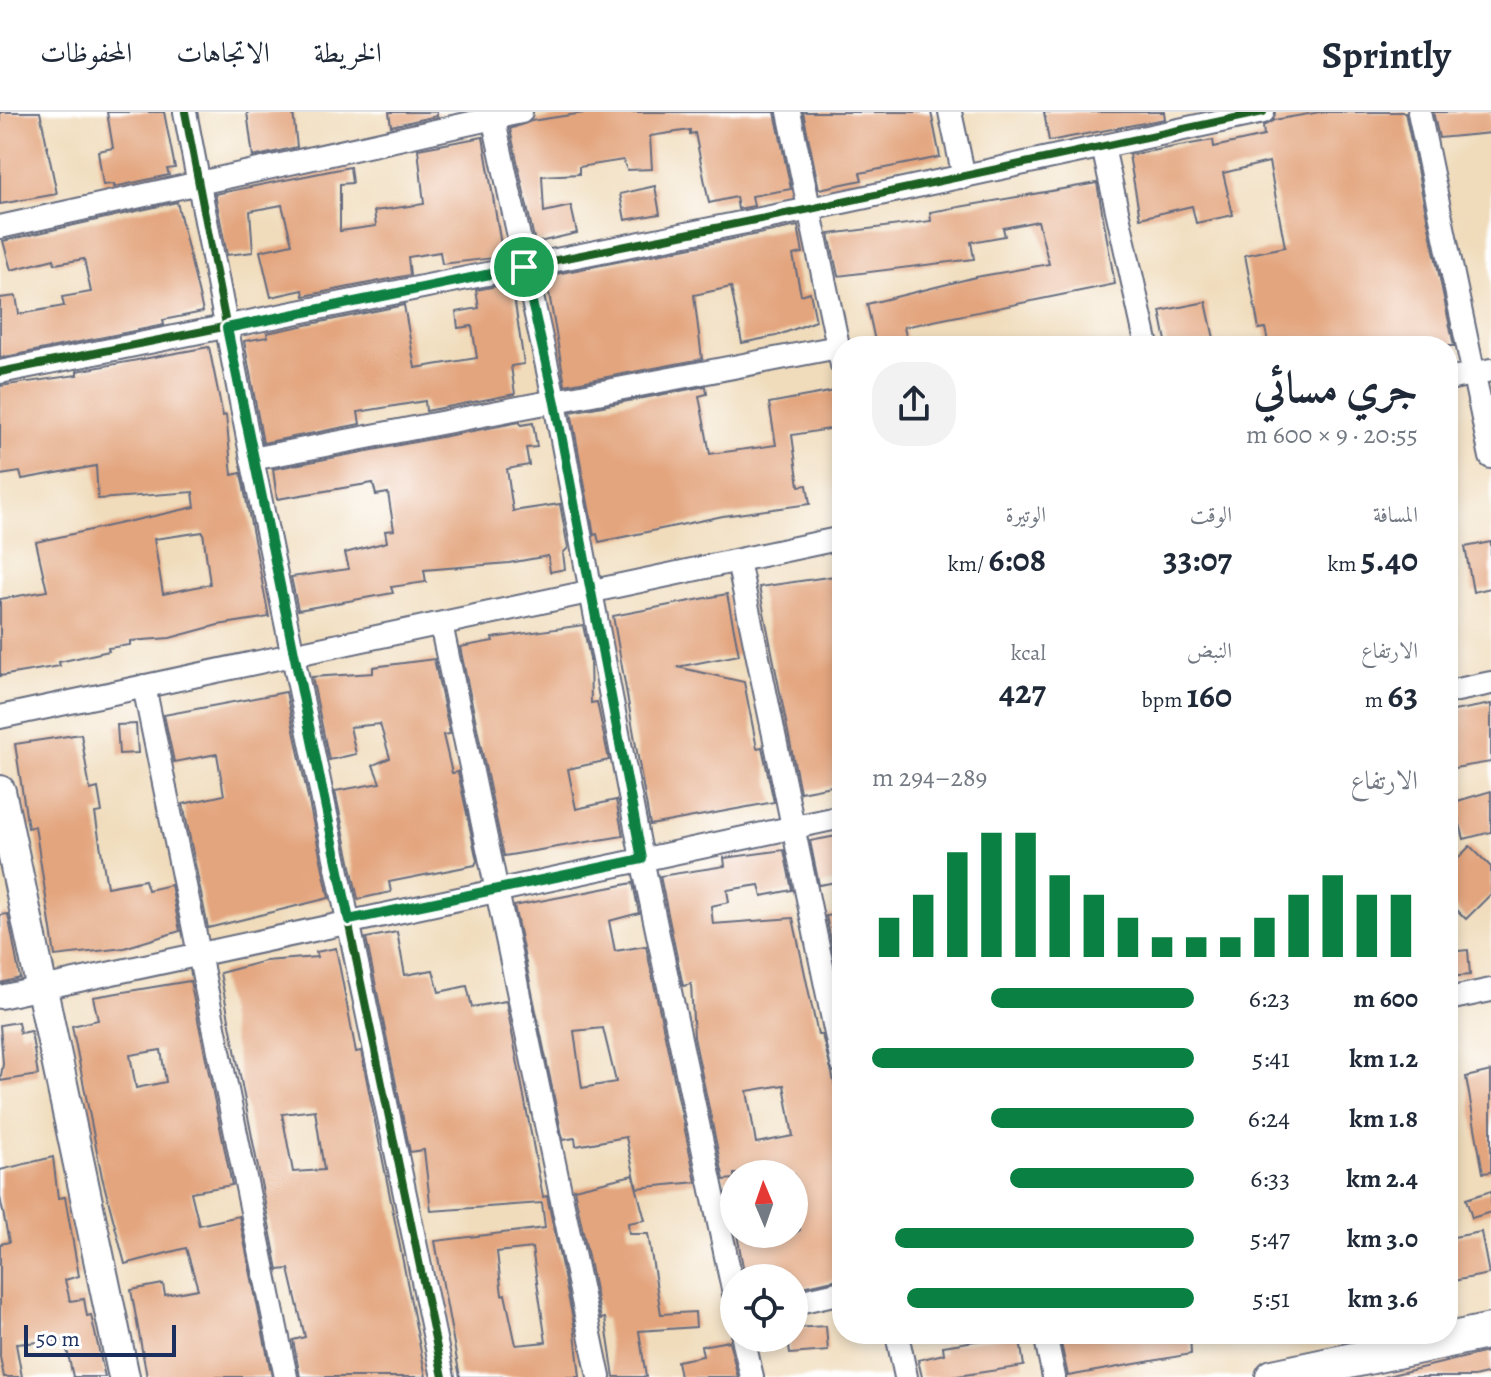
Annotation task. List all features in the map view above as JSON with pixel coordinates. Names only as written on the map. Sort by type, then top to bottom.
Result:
[{"type":"main road","points":[[1458,1342],[1491,1331]]},
{"type":"main road","points":[[1273,1377],[1378,1367],[1450,1344]]},
{"type":"street","points":[[185,112],[252,459],[443,1377]]},
{"type":"street","points":[[0,227],[493,115],[521,112]]},
{"type":"street","points":[[789,112],[836,336]]},
{"type":"street","points":[[950,112],[964,177]]},
{"type":"street","points":[[0,372],[810,209],[1263,112]]},
{"type":"street","points":[[1419,112],[1482,372],[1491,457]]},
{"type":"street","points":[[493,115],[555,403],[642,859],[728,1264]]},
{"type":"street","points":[[1103,147],[1145,336]]},
{"type":"street","points":[[252,459],[555,403],[832,357]]},
{"type":"street","points":[[1458,377],[1482,372]]},
{"type":"street","points":[[0,717],[832,540]]},
{"type":"street","points":[[738,561],[832,1014]]},
{"type":"street","points":[[441,624],[599,1377]]},
{"type":"street","points":[[1458,690],[1491,683]]},
{"type":"street","points":[[144,686],[286,1377]]},
{"type":"street","points":[[0,791],[124,1377]]},
{"type":"street","points":[[0,997],[200,951],[832,819]]},
{"type":"street","points":[[1458,997],[1491,990]]},
{"type":"street","points":[[808,1300],[832,1294]]},
{"type":"street","points":[[899,1344],[906,1377]]},
{"type":"street","points":[[1047,1344],[1054,1377]]},
{"type":"street","points":[[746,1352],[752,1377]]},
{"type":"building","points":[[0,112],[40,112],[57,194],[0,204]]},
{"type":"building","points":[[107,112],[164,112],[175,168],[167,169],[169,175],[114,187],[114,184],[103,185],[98,151],[113,148]]},
{"type":"building","points":[[247,112],[293,112],[297,147],[253,157]]},
{"type":"building","points":[[389,112],[437,112],[437,116],[391,126]]},
{"type":"building","points":[[590,112],[775,112],[791,189],[752,196],[754,206],[738,209],[736,197],[709,203],[695,133],[690,134],[690,130],[650,136],[652,169],[627,170],[623,160],[579,167],[579,174],[542,176],[544,212],[571,206],[577,233],[535,243],[510,129],[531,121]]},
{"type":"building","points":[[803,112],[931,112],[940,157],[860,173],[862,180],[819,189]]},
{"type":"building","points":[[1044,112],[1164,112],[1165,119],[1049,141]]},
{"type":"building","points":[[1320,112],[1405,112],[1452,336],[1267,336],[1265,328],[1259,329],[1245,255],[1285,247],[1269,162],[1223,173],[1233,215],[1196,223],[1192,206],[1140,218],[1129,155],[1213,140],[1214,147],[1264,136],[1263,126],[1274,120]]},
{"type":"building","points":[[1433,112],[1491,112],[1491,133],[1439,138]]},
{"type":"building","points":[[483,137],[503,257],[442,264],[440,252],[408,257],[410,275],[304,296],[303,290],[271,297],[260,251],[292,244],[282,205],[250,211],[253,252],[227,255],[215,194],[350,167],[352,183],[340,184],[340,231],[376,226],[374,211],[424,204],[418,149]]},
{"type":"building","points":[[1097,183],[1115,284],[904,327],[906,336],[874,336],[867,304],[976,277],[1049,264],[1038,221],[1003,228],[1005,236],[971,242],[974,259],[838,276],[829,234],[931,221],[930,212]]},
{"type":"building","points":[[655,186],[660,214],[625,220],[620,194]]},
{"type":"building","points":[[177,202],[203,312],[163,320],[164,325],[0,358],[0,298],[16,296],[19,314],[64,306],[62,297],[91,292],[84,259],[55,264],[54,259],[11,270],[3,241]]},
{"type":"building","points":[[798,226],[803,253],[793,255],[801,295],[810,292],[816,321],[776,336],[742,343],[731,287],[694,295],[702,359],[565,385],[546,276]]},
{"type":"building","points":[[512,283],[524,364],[511,366],[515,394],[426,411],[425,401],[358,412],[360,424],[263,443],[244,341],[268,337],[267,333],[404,305],[415,368],[477,358],[472,326],[458,328],[456,312],[479,308],[476,290]]},
{"type":"building","points":[[1206,302],[1213,336],[1165,336],[1160,311]]},
{"type":"building","points":[[209,347],[223,416],[226,415],[232,475],[241,473],[269,617],[218,625],[170,638],[130,641],[130,645],[59,662],[60,666],[0,676],[0,599],[47,591],[36,542],[195,507],[193,492],[98,499],[96,466],[22,479],[20,472],[0,475],[0,386],[77,375],[77,371]],"holes":[[[203,532],[210,584],[163,594],[154,539]]]},
{"type":"building","points":[[706,386],[707,394],[699,396],[710,454],[776,445],[769,403],[832,392],[832,429],[792,435],[799,486],[807,485],[810,504],[723,516],[599,542],[597,534],[594,535],[571,412]]},
{"type":"building","points":[[520,422],[521,425],[533,423],[537,447],[526,448],[529,465],[507,469],[513,511],[560,504],[568,548],[563,553],[565,569],[550,572],[548,556],[509,563],[424,570],[426,582],[391,587],[393,593],[298,610],[291,577],[349,569],[345,553],[387,542],[385,531],[394,530],[388,493],[376,495],[373,483],[277,499],[273,469]]},
{"type":"building","points":[[1491,542],[1491,588],[1473,592],[1465,547]]},
{"type":"building","points":[[832,576],[832,786],[800,792],[759,587]]},
{"type":"building","points":[[727,594],[739,655],[677,667],[744,682],[757,748],[762,747],[774,802],[650,825],[613,616]]},
{"type":"building","points":[[583,625],[590,659],[591,703],[597,702],[609,760],[568,769],[576,809],[616,800],[623,836],[504,856],[460,647],[493,641],[492,638]]},
{"type":"building","points":[[434,659],[450,734],[443,735],[452,773],[458,772],[477,861],[475,865],[389,882],[391,892],[358,899],[335,791],[380,783],[373,765],[390,758],[380,724],[350,727],[356,754],[329,760],[312,677],[373,673],[373,667]]},
{"type":"building","points":[[286,692],[329,898],[208,928],[183,804],[224,795],[217,754],[174,762],[164,715]]},
{"type":"building","points":[[1491,704],[1491,762],[1458,767],[1458,710]]},
{"type":"building","points":[[136,724],[138,753],[119,754],[117,725]]},
{"type":"building","points":[[81,734],[90,790],[98,788],[102,812],[95,813],[107,887],[145,880],[148,890],[171,885],[180,931],[124,948],[55,956],[35,826],[28,828],[15,744]]},
{"type":"building","points":[[1491,791],[1491,832],[1464,839],[1458,817],[1458,801]]},
{"type":"building","points":[[832,837],[832,883],[819,885],[810,841]]},
{"type":"building","points":[[1470,846],[1491,867],[1491,894],[1466,919],[1458,911],[1458,858]]},
{"type":"building","points":[[784,850],[792,890],[762,896],[759,885],[727,890],[729,902],[711,906],[713,924],[793,918],[818,1035],[822,1035],[832,1073],[832,1280],[808,1286],[808,1264],[742,1264],[740,1248],[808,1248],[808,1160],[720,1161],[694,1037],[691,984],[683,986],[660,876],[725,866],[724,858]],"holes":[[[784,1085],[793,1136],[756,1143],[747,1091]]]},
{"type":"building","points":[[633,883],[639,913],[609,921],[615,951],[646,946],[696,1182],[637,1188],[626,1137],[576,1146],[575,1138],[563,1140],[514,906]],"holes":[[[603,1028],[616,1082],[582,1088],[574,1031]]]},
{"type":"building","points":[[8,914],[20,978],[0,983],[0,915]]},
{"type":"building","points":[[832,915],[832,946],[826,916]]},
{"type":"building","points":[[397,932],[405,975],[433,970],[439,992],[467,986],[472,1007],[506,1001],[543,1197],[547,1196],[574,1324],[580,1377],[460,1377],[435,1241],[545,1228],[542,1203],[431,1211],[424,1150],[410,1152],[366,938]],"holes":[[[532,1248],[546,1342],[516,1345],[505,1294],[502,1295],[497,1252]]]},
{"type":"building","points":[[336,948],[356,1052],[361,1051],[426,1377],[300,1377],[293,1340],[305,1337],[289,1269],[278,1270],[220,973],[265,961],[317,957],[316,952]],"holes":[[[315,1110],[324,1170],[293,1172],[282,1114]]]},
{"type":"building","points":[[1468,950],[1470,975],[1458,976],[1458,951]]},
{"type":"building","points":[[190,981],[232,1185],[191,1192],[199,1225],[239,1216],[272,1377],[147,1377],[131,1290],[163,1284],[165,1295],[198,1289],[186,1248],[125,1264],[102,1177],[72,1026],[98,1020],[93,997]],"holes":[[[161,1050],[166,1082],[136,1088],[130,1055]]]},
{"type":"building","points":[[18,1022],[20,1033],[31,1031],[38,1075],[0,1081],[3,1064],[0,1025]]},
{"type":"building","points":[[1491,1071],[1491,1172],[1483,1173],[1466,1077]]},
{"type":"building","points":[[53,1157],[58,1198],[65,1197],[79,1276],[65,1280],[70,1301],[84,1299],[87,1316],[91,1315],[105,1377],[73,1377],[65,1340],[16,1344],[22,1377],[4,1377],[0,1357],[0,1244],[9,1242],[0,1197],[0,1170]]},
{"type":"building","points":[[633,1175],[645,1220],[628,1223],[629,1234],[648,1234],[661,1314],[695,1312],[696,1327],[639,1331],[646,1377],[614,1377],[605,1318],[601,1319],[574,1189]]},
{"type":"building","points":[[1491,1191],[1491,1212],[1472,1218],[1466,1199]]},
{"type":"building","points":[[1481,1232],[1489,1274],[1458,1280],[1458,1236]]},
{"type":"building","points":[[826,1326],[828,1351],[790,1354],[808,1352],[808,1327]]},
{"type":"building","points":[[720,1343],[720,1352],[732,1352],[738,1377],[680,1377],[677,1361],[703,1356],[701,1346]]},
{"type":"building","points":[[1021,1344],[1024,1366],[951,1377],[922,1377],[918,1360],[944,1354],[943,1346]]},
{"type":"building","points":[[1061,1344],[1190,1344],[1191,1354],[1068,1376]]},
{"type":"building","points":[[1491,1351],[1491,1373],[1474,1377],[1383,1377]]},
{"type":"cycle path","points":[[185,112],[252,459],[443,1377]]},
{"type":"cycle path","points":[[0,372],[810,209],[1263,112]]},
{"type":"route","points":[[524,267],[555,403],[642,859],[349,920],[227,328],[524,267]]}]
